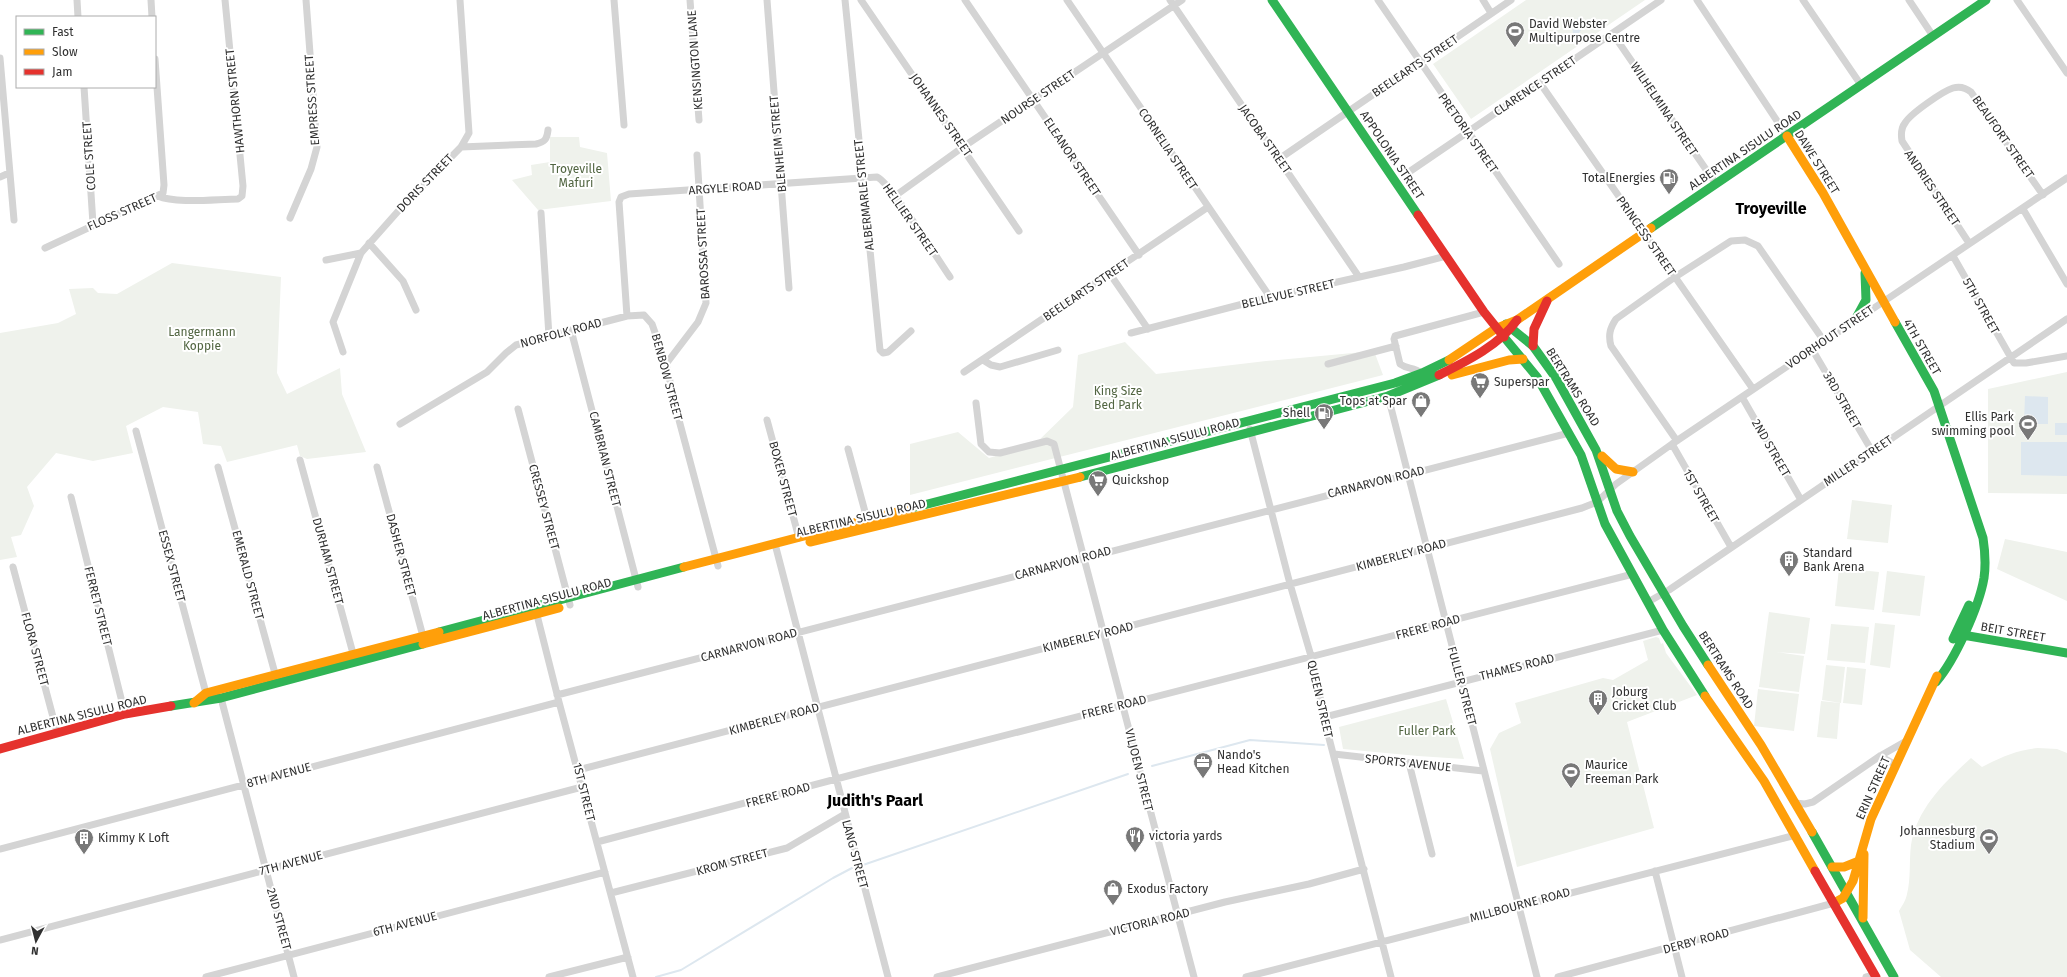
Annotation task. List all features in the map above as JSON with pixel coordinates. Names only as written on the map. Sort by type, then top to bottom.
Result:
[{"type":"main road","name":"APPOLONIA STREET","points":[[1272,0],[1494,326]]},
{"type":"main road","name":"ALBERTINA SISULU ROAD","points":[[0,749],[125,714],[194,702],[207,697],[776,547],[1063,481],[1388,396],[1425,383],[1450,371],[1502,337],[1511,324],[1549,297],[1986,0]]},
{"type":"main road","name":"DAWE STREET","points":[[1787,136],[1824,195],[1883,302]]},
{"type":"main road","points":[[1854,322],[1866,300],[1864,268]]},
{"type":"main road","points":[[1533,346],[1534,328],[1549,297]]},
{"type":"main road","name":"4TH STREET","points":[[1883,302],[1934,391],[1975,518]]},
{"type":"main road","name":"ALBERTINA SISULU ROAD","points":[[776,547],[799,538],[867,519],[1395,383],[1423,374],[1458,354],[1494,326],[1511,324]]},
{"type":"main road","name":"BERTRAMS ROAD","points":[[1511,324],[1533,346],[1556,378],[1596,450],[1620,519],[1663,594],[1761,745],[1847,892],[1894,977]]},
{"type":"main road","points":[[1494,326],[1537,377],[1585,463],[1597,502],[1609,532],[1663,630],[1716,716],[1755,766],[1834,903],[1872,976]]},
{"type":"main road","points":[[1425,383],[1491,364],[1523,359]]},
{"type":"main road","points":[[1596,450],[1612,467],[1620,471],[1633,472]]},
{"type":"main road","name":"ERIN STREET","points":[[1834,903],[1843,898],[1847,892],[1871,820],[1936,682],[1943,674],[1959,635],[1978,602],[1985,568],[1982,530],[1975,518]]},
{"type":"main road","name":"BEIT STREET","points":[[1959,635],[2067,653]]},
{"type":"main road","name":"ALBERTINA SISULU ROAD","points":[[207,697],[221,698],[276,679]]},
{"type":"main road","points":[[1863,844],[1862,903],[1864,923]]},
{"type":"main road","points":[[1832,867],[1844,867],[1858,862]]},
{"type":"street","points":[[77,0],[78,16]]},
{"type":"street","points":[[151,0],[152,16]]},
{"type":"street","name":"HAWTHORN STREET","points":[[158,196],[173,200],[238,199],[242,196],[243,186],[225,0]]},
{"type":"street","name":"EMPRESS STREET","points":[[290,218],[311,169],[317,148],[306,0]]},
{"type":"street","name":"DORIS STREET","points":[[343,352],[333,322],[361,253],[461,147],[466,139],[469,128],[460,0]]},
{"type":"street","points":[[614,0],[624,125]]},
{"type":"street","name":"KENSINGTON LANE","points":[[690,0],[700,120]]},
{"type":"street","name":"BLENHEIM STREET","points":[[767,0],[789,288]]},
{"type":"street","name":"ALBERMARLE STREET","points":[[845,0],[880,350],[883,353],[888,352],[911,331]]},
{"type":"street","name":"JOHANNES STREET","points":[[861,0],[963,147],[1019,231]]},
{"type":"street","name":"ELEANOR STREET","points":[[965,0],[1139,255]]},
{"type":"street","name":"CORNELIA STREET","points":[[1067,0],[1270,297]]},
{"type":"street","name":"NOURSE STREET","points":[[895,196],[963,147],[1104,54],[1172,3],[1182,0]]},
{"type":"street","name":"PRETORIA STREET","points":[[1378,0],[1467,133],[1559,264]]},
{"type":"street","points":[[1483,0],[1492,13]]},
{"type":"street","name":"BEELEARTS STREET","points":[[1280,159],[1511,0]]},
{"type":"street","name":"CLARENCE STREET","points":[[1409,172],[1661,0]]},
{"type":"street","name":"DAWE STREET","points":[[1697,0],[1787,136]]},
{"type":"street","points":[[1803,0],[1861,84]]},
{"type":"street","points":[[1909,0],[1933,36]]},
{"type":"street","points":[[2017,0],[2067,73]]},
{"type":"street","name":"JACOBA STREET","points":[[1172,3],[1280,159],[1359,277]]},
{"type":"street","name":"WILHELMINA STREET","points":[[1613,34],[1716,184]]},
{"type":"street","points":[[0,58],[14,220]]},
{"type":"street","name":"FLOSS STREET","points":[[45,248],[93,224],[163,193],[164,184],[156,73]]},
{"type":"street","name":"PRINCESS STREET","points":[[1540,83],[1643,234],[1675,277],[1753,389]]},
{"type":"street","name":"COLE STREET","points":[[84,88],[93,224]]},
{"type":"street","name":"BEAUFORT STREET","points":[[1902,130],[1908,118],[1950,89],[1966,88],[1971,92],[2043,195]]},
{"type":"street","points":[[461,147],[536,144],[544,142],[547,138],[548,130]]},
{"type":"street","name":"ANDRIES STREET","points":[[1902,130],[1903,146],[1969,243]]},
{"type":"street","name":"BAROSSA STREET","points":[[666,364],[698,322],[706,303],[697,155]]},
{"type":"street","points":[[0,177],[9,173]]},
{"type":"street","name":"ARGYLE ROAD","points":[[627,316],[620,202],[622,196],[863,178]]},
{"type":"street","name":"HELLIER STREET","points":[[863,178],[879,178],[895,196],[950,277]]},
{"type":"street","name":"VOORHOUT STREET","points":[[1597,502],[1610,489],[1674,442],[1952,256],[1969,243],[2024,209],[2067,178]]},
{"type":"street","name":"BEELEARTS STREET","points":[[964,372],[1208,207]]},
{"type":"street","points":[[2024,209],[2067,284]]},
{"type":"street","points":[[541,213],[549,336]]},
{"type":"street","points":[[1674,442],[1611,346],[1609,337],[1612,324],[1616,319],[1675,277],[1732,241],[1745,240],[1752,243],[1758,246],[1824,341]]},
{"type":"street","points":[[369,243],[403,281],[416,310]]},
{"type":"street","points":[[326,260],[361,253]]},
{"type":"street","name":"BELLEVUE STREET","points":[[1131,333],[1270,297],[1446,256]]},
{"type":"street","name":"5TH STREET","points":[[1952,256],[2010,357]]},
{"type":"street","points":[[1110,274],[1148,329]]},
{"type":"street","points":[[1423,374],[1415,368],[1407,368],[1400,364],[1395,336],[1484,312]]},
{"type":"street","name":"BENBOW STREET","points":[[627,316],[644,316],[651,320],[666,364],[717,563]]},
{"type":"street","name":"NORFOLK ROAD","points":[[400,424],[487,372],[511,348],[521,343],[627,316]]},
{"type":"street","name":"MILLER STREET","points":[[1648,602],[1663,594],[2067,319]]},
{"type":"street","name":"CAMBRIAN STREET","points":[[571,330],[637,584]]},
{"type":"street","points":[[1328,364],[1396,346]]},
{"type":"street","name":"3RD STREET","points":[[1812,349],[1872,451]]},
{"type":"street","points":[[983,360],[991,365],[1000,367],[1058,350]]},
{"type":"street","points":[[2010,357],[2014,363],[2020,364],[2067,356]]},
{"type":"street","name":"FULLER STREET","points":[[1388,396],[1537,977]]},
{"type":"street","name":"2ND STREET","points":[[1742,397],[1801,500]]},
{"type":"street","name":"VILJOEN STREET","points":[[976,402],[980,441],[987,451],[1000,453],[1050,441],[1054,444],[1082,557],[1123,704],[1194,977]]},
{"type":"street","name":"CRESSEY STREET","points":[[518,409],[569,602]]},
{"type":"street","name":"BOXER STREET","points":[[767,420],[799,538]]},
{"type":"street","name":"QUEEN STREET","points":[[1248,421],[1290,584],[1311,656],[1334,754],[1391,977]]},
{"type":"street","name":"ESSEX STREET","points":[[136,431],[207,697]]},
{"type":"street","name":"CARNARVON ROAD","points":[[558,698],[798,632],[1082,557],[1568,433]]},
{"type":"street","name":"1ST STREET","points":[[1674,442],[1731,547]]},
{"type":"street","points":[[848,449],[867,519]]},
{"type":"street","name":"DURHAM STREET","points":[[300,460],[355,659]]},
{"type":"street","name":"EMERALD STREET","points":[[218,467],[276,679]]},
{"type":"street","name":"DASHER STREET","points":[[377,467],[424,640]]},
{"type":"street","name":"FERRET STREET","points":[[71,497],[125,714]]},
{"type":"street","name":"KIMBERLEY ROAD","points":[[578,770],[1564,513],[1597,502]]},
{"type":"street","name":"LANG STREET","points":[[776,547],[888,977]]},
{"type":"street","name":"FLORA STREET","points":[[13,567],[57,732]]},
{"type":"street","name":"FRERE ROAD","points":[[597,842],[1123,704],[1633,574]]},
{"type":"street","name":"1ST STREET","points":[[536,611],[633,977]]},
{"type":"street","name":"THAMES ROAD","points":[[1325,717],[1663,630]]},
{"type":"street","name":"2ND STREET","points":[[221,698],[245,784],[294,977]]},
{"type":"street","name":"8TH AVENUE","points":[[0,849],[245,784],[558,698]]},
{"type":"street","points":[[1795,803],[1813,802],[1880,756],[1908,740]]},
{"type":"street","name":"SPORTS AVENUE","points":[[1334,754],[1483,771]]},
{"type":"street","points":[[1880,756],[1896,765]]},
{"type":"street","points":[[1409,763],[1432,854]]},
{"type":"street","name":"7TH AVENUE","points":[[0,940],[582,787]]},
{"type":"street","name":"KROM STREET","points":[[611,893],[787,848],[845,814]]},
{"type":"street","name":"MILLBOURNE ROAD","points":[[1246,977],[1519,905],[1796,835]]},
{"type":"street","name":"VICTORIA ROAD","points":[[937,977],[1177,915],[1364,869]]},
{"type":"street","points":[[1655,871],[1682,977]]},
{"type":"street","name":"6TH AVENUE","points":[[206,977],[605,872]]},
{"type":"street","name":"DERBY ROAD","points":[[1558,977],[1834,903]]},
{"type":"street","points":[[549,977],[628,957]]},
{"type":"green space","name":"David Webster Multipurpose Centre","points":[[1526,0],[1645,0],[1471,119],[1433,64]]},
{"type":"green space","name":"Troyeville Mafuri","points":[[550,137],[579,137],[580,147],[607,153],[611,201],[538,210],[512,180],[532,175],[531,165],[550,162]]},
{"type":"green space","name":"Langermann Koppie","points":[[172,263],[281,277],[277,373],[287,394],[340,368],[342,394],[366,452],[307,459],[300,456],[297,445],[227,462],[221,446],[203,444],[198,412],[163,407],[126,426],[133,453],[93,461],[56,453],[27,487],[34,506],[21,535],[11,537],[17,557],[0,560],[0,333],[58,323],[76,314],[69,289],[93,288],[98,293],[117,294]]},
{"type":"green space","name":"King Size Bed Park","points":[[1125,342],[1156,374],[1266,361],[1374,351],[1383,375],[910,495],[910,444],[958,432],[989,458],[1035,444],[1073,407],[1078,355]]},
{"type":"green space","name":"Ellis Park swimming pool","points":[[2067,372],[2067,494],[1988,493],[1988,389]]},
{"type":"green space","points":[[1852,500],[1892,505],[1888,543],[1847,539]]},
{"type":"green space","points":[[2005,539],[2067,552],[2067,601],[1997,569]]},
{"type":"green space","points":[[1839,568],[1879,572],[1874,610],[1835,606]]},
{"type":"green space","points":[[1887,571],[1925,576],[1920,616],[1882,612]]},
{"type":"green space","points":[[1769,612],[1810,618],[1805,654],[1776,652],[1804,656],[1799,692],[1759,687]]},
{"type":"green space","points":[[1875,623],[1895,625],[1890,668],[1870,665]]},
{"type":"green space","points":[[1831,624],[1869,627],[1865,663],[1827,660]]},
{"type":"green space","name":"Maurice Freeman Park","points":[[1656,637],[1659,638],[1661,644],[1663,643],[1666,653],[1697,695],[1627,722],[1654,828],[1517,867],[1490,749],[1499,733],[1521,723],[1515,703],[1603,678],[1613,680],[1648,660],[1643,641]]},
{"type":"green space","points":[[1826,665],[1845,667],[1841,703],[1822,700]]},
{"type":"green space","points":[[1847,667],[1866,669],[1862,705],[1843,703]]},
{"type":"green space","points":[[1758,689],[1799,694],[1794,731],[1754,726]]},
{"type":"green space","name":"Fuller Park","points":[[1446,699],[1464,759],[1343,749],[1339,727]]},
{"type":"green space","points":[[1821,701],[1840,703],[1837,739],[1817,737]]},
{"type":"green space","name":"Johannesburg Stadium","points":[[2038,748],[2057,749],[2067,753],[2067,977],[1941,977],[1910,950],[1899,911],[1907,894],[1911,845],[1919,819],[1942,786],[1971,758],[1982,767],[2009,754]]},
{"type":"shaded area","points":[[1580,16],[1582,29],[1578,34],[1573,34],[1574,24]]},
{"type":"shaded area","points":[[2025,396],[2048,397],[2048,424],[2024,424]]},
{"type":"shaded area","points":[[2055,423],[2067,423],[2067,435],[2055,435]]},
{"type":"shaded area","points":[[2021,442],[2067,442],[2067,476],[2021,475]]},
{"type":"waterway","points":[[1152,766],[1250,740],[1324,745]]},
{"type":"waterway","points":[[863,865],[1128,774]]},
{"type":"waterway","points":[[656,977],[681,970],[852,868]]},
{"type":"traffic: fast","points":[[1272,0],[1418,215]]},
{"type":"traffic: fast","points":[[1651,228],[1986,0]]},
{"type":"traffic: fast","points":[[1854,322],[1866,300],[1865,273]]},
{"type":"traffic: fast","points":[[1895,322],[1934,391],[1983,538],[1985,563],[1984,578],[1977,603],[1972,618],[1951,661],[1936,682]]},
{"type":"traffic: fast","points":[[1506,324],[1533,346],[1556,378],[1596,450],[1617,511],[1630,536],[1683,626],[1708,665]]},
{"type":"traffic: fast","points":[[1504,337],[1537,377],[1581,455],[1605,524],[1663,630],[1705,696]]},
{"type":"traffic: fast","points":[[912,508],[1395,383],[1422,373],[1449,360]]},
{"type":"traffic: fast","points":[[1080,477],[1388,396],[1439,375]]},
{"type":"traffic: fast","points":[[439,632],[684,567]]},
{"type":"traffic: fast","points":[[1953,639],[1969,605]]},
{"type":"traffic: fast","points":[[1957,634],[2067,653]]},
{"type":"traffic: fast","points":[[171,706],[221,698],[423,644]]},
{"type":"traffic: fast","points":[[1812,832],[1894,977]]},
{"type":"traffic: slow","points":[[1787,136],[1823,193],[1895,322]]},
{"type":"traffic: slow","points":[[1449,360],[1495,329],[1517,320],[1651,228]]},
{"type":"traffic: slow","points":[[1452,375],[1509,360],[1523,359]]},
{"type":"traffic: slow","points":[[1602,456],[1616,469],[1633,472]]},
{"type":"traffic: slow","points":[[810,542],[1080,477]]},
{"type":"traffic: slow","points":[[684,567],[912,508]]},
{"type":"traffic: slow","points":[[423,644],[559,608]]},
{"type":"traffic: slow","points":[[194,703],[206,693],[439,632]]},
{"type":"traffic: slow","points":[[1708,665],[1761,745],[1812,832]]},
{"type":"traffic: slow","points":[[1834,903],[1843,898],[1853,881],[1871,819],[1937,676]]},
{"type":"traffic: slow","points":[[1705,696],[1764,781],[1815,871]]},
{"type":"traffic: slow","points":[[1863,918],[1864,854]]},
{"type":"traffic: slow","points":[[1832,867],[1844,867],[1859,861]]},
{"type":"traffic: jam","points":[[1418,215],[1484,312],[1504,337]]},
{"type":"traffic: jam","points":[[1533,346],[1534,329],[1547,301]]},
{"type":"traffic: jam","points":[[1439,375],[1492,345],[1510,329],[1517,320]]},
{"type":"traffic: jam","points":[[0,749],[125,714],[171,706]]},
{"type":"traffic: jam","points":[[1815,871],[1876,977]]},
{"type":"place","name":"David Webster Multipurpose Centre","points":[[1515,48]]},
{"type":"place","name":"TotalEnergies","points":[[1669,195]]},
{"type":"place","name":"Superspar","points":[[1480,399]]},
{"type":"place","name":"Tops at Spar","points":[[1421,418]]},
{"type":"place","name":"Shell","points":[[1324,430]]},
{"type":"place","name":"Ellis Park swimming pool","points":[[2028,441]]},
{"type":"place","name":"Quickshop","points":[[1098,497]]},
{"type":"place","name":"Standard Bank Arena","points":[[1789,577]]},
{"type":"place","name":"Joburg Cricket Club","points":[[1598,716]]},
{"type":"place","name":"Nando's Head Kitchen","points":[[1203,779]]},
{"type":"place","name":"Maurice Freeman Park","points":[[1571,789]]},
{"type":"place","name":"victoria yards","points":[[1135,853]]},
{"type":"place","name":"Kimmy K Loft","points":[[84,855]]},
{"type":"place","name":"Johannesburg Stadium","points":[[1989,855]]},
{"type":"place","name":"Exodus Factory","points":[[1113,906]]},
{"type":"district","name":"Troyeville","points":[[1771,208]]},
{"type":"district","name":"Judith's Paarl","points":[[875,800]]}]
